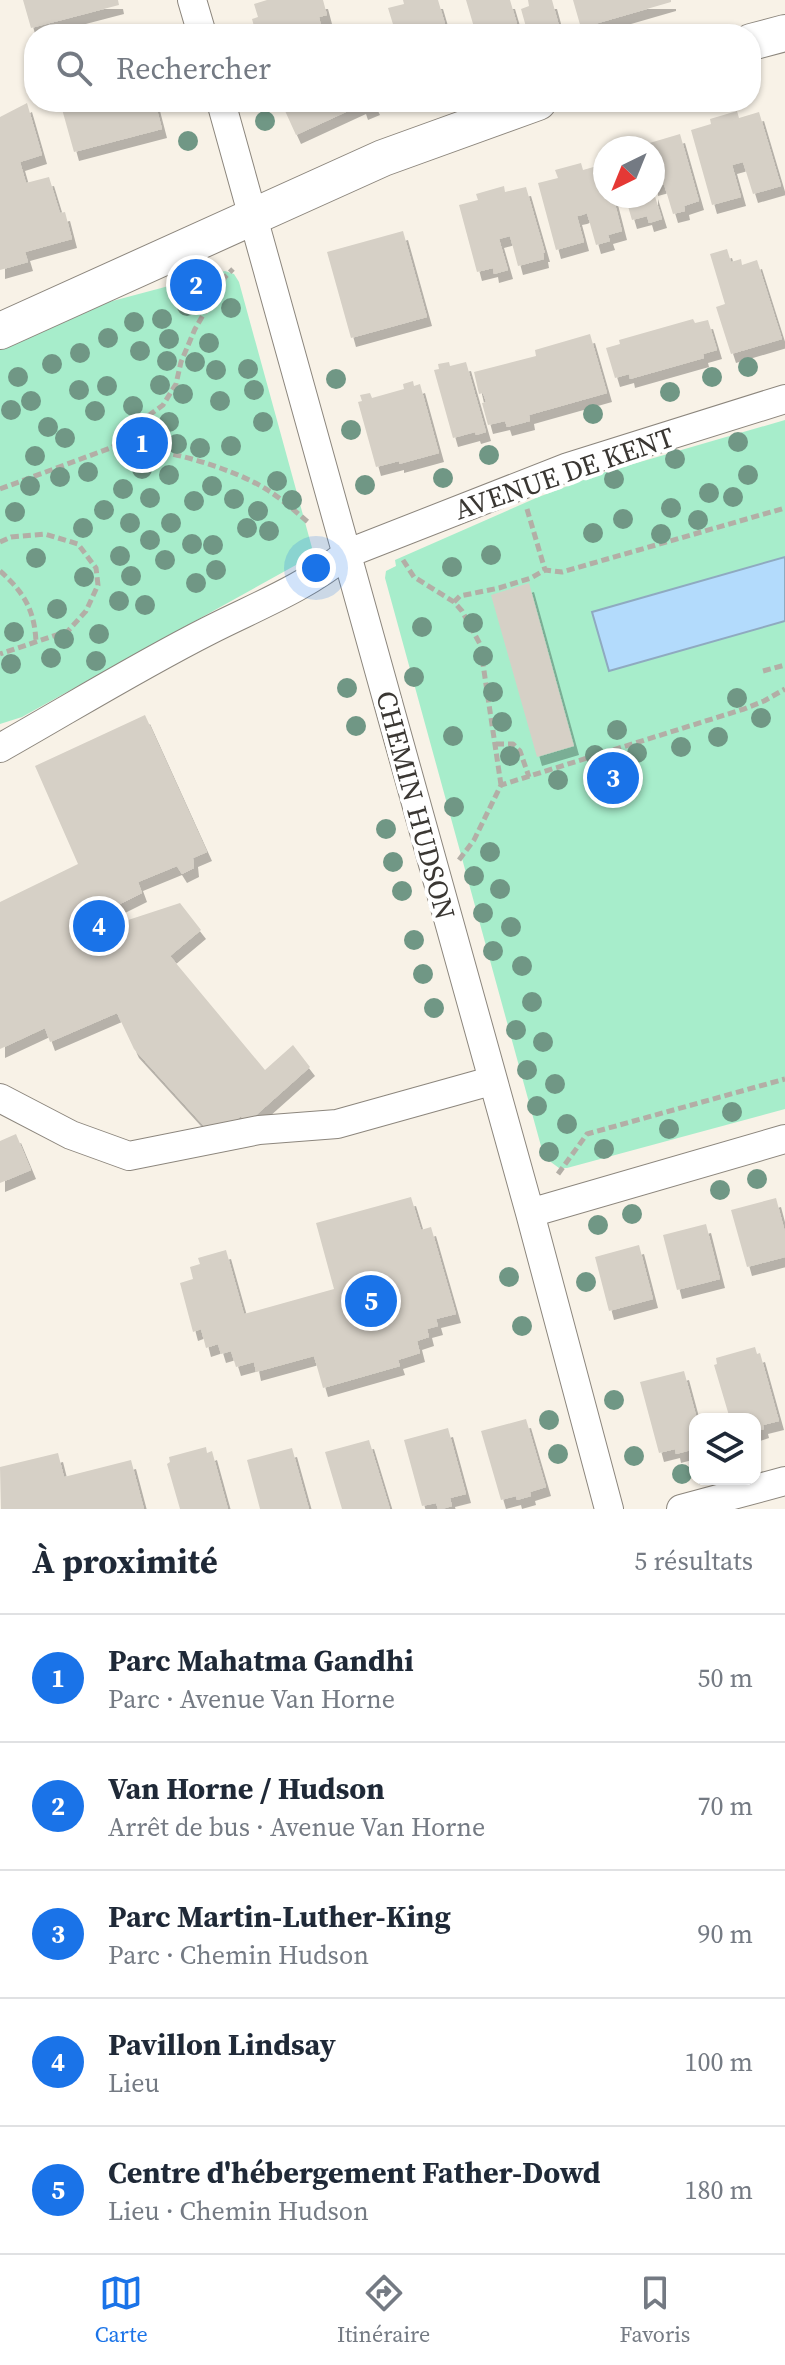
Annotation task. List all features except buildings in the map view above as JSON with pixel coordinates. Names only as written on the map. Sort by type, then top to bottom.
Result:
[{"type":"main road","points":[[761,39],[785,33]]},
{"type":"main road","points":[[0,331],[383,158],[510,112]]},
{"type":"street","points":[[192,0],[199,24]]},
{"type":"street","name":"CHEMIN HUDSON","points":[[224,112],[530,1213],[609,1509]]},
{"type":"street","name":"AVENUE DE KENT","points":[[0,748],[206,632],[324,572],[346,554],[568,467],[785,399]]},
{"type":"street","points":[[0,1098],[71,1135],[129,1156],[259,1130],[337,1124],[491,1081]]},
{"type":"street","points":[[530,1213],[785,1139]]},
{"type":"street","points":[[681,1509],[785,1481]]},
{"type":"path","points":[[113,447],[126,432],[163,405],[176,384],[181,362],[195,329],[225,277],[233,269]]},
{"type":"path","points":[[0,489],[113,447],[133,446],[161,451],[242,476],[269,491],[311,525]]},
{"type":"path","points":[[525,503],[545,570]]},
{"type":"path","points":[[454,602],[460,596],[499,588],[545,570],[562,572],[785,508]]},
{"type":"path","points":[[0,542],[11,537],[45,534],[78,544],[96,568],[98,585],[86,611],[68,631],[0,654]]},
{"type":"path","points":[[403,560],[414,577],[454,602],[480,644],[501,785],[474,840],[459,861]]},
{"type":"path","points":[[0,571],[28,603],[35,622],[36,643]]},
{"type":"path","points":[[763,671],[785,665]]},
{"type":"path","points":[[501,785],[744,709],[785,689]]},
{"type":"path","points":[[496,744],[513,744],[520,751],[529,777]]},
{"type":"path","points":[[558,1174],[587,1134],[785,1079]]},
{"type":"green space","points":[[225,271],[234,274],[239,282],[314,555],[22,717],[0,724],[0,331]]},
{"type":"green space","points":[[785,420],[785,1109],[559,1168],[544,1157],[385,578],[386,571],[396,566],[395,560],[536,498],[602,473]]},
{"type":"water","points":[[785,557],[785,621],[609,671],[592,612]]},
{"type":"place","name":"Van Horne / Hudson","points":[[196,285]]},
{"type":"place","name":"Parc Mahatma Gandhi","points":[[142,443]]},
{"type":"place","name":"Parc Martin-Luther-King","points":[[613,778]]},
{"type":"place","name":"Pavillon Lindsay","points":[[99,926]]},
{"type":"place","name":"Centre d'hébergement Father-Dowd","points":[[371,1301]]}]
